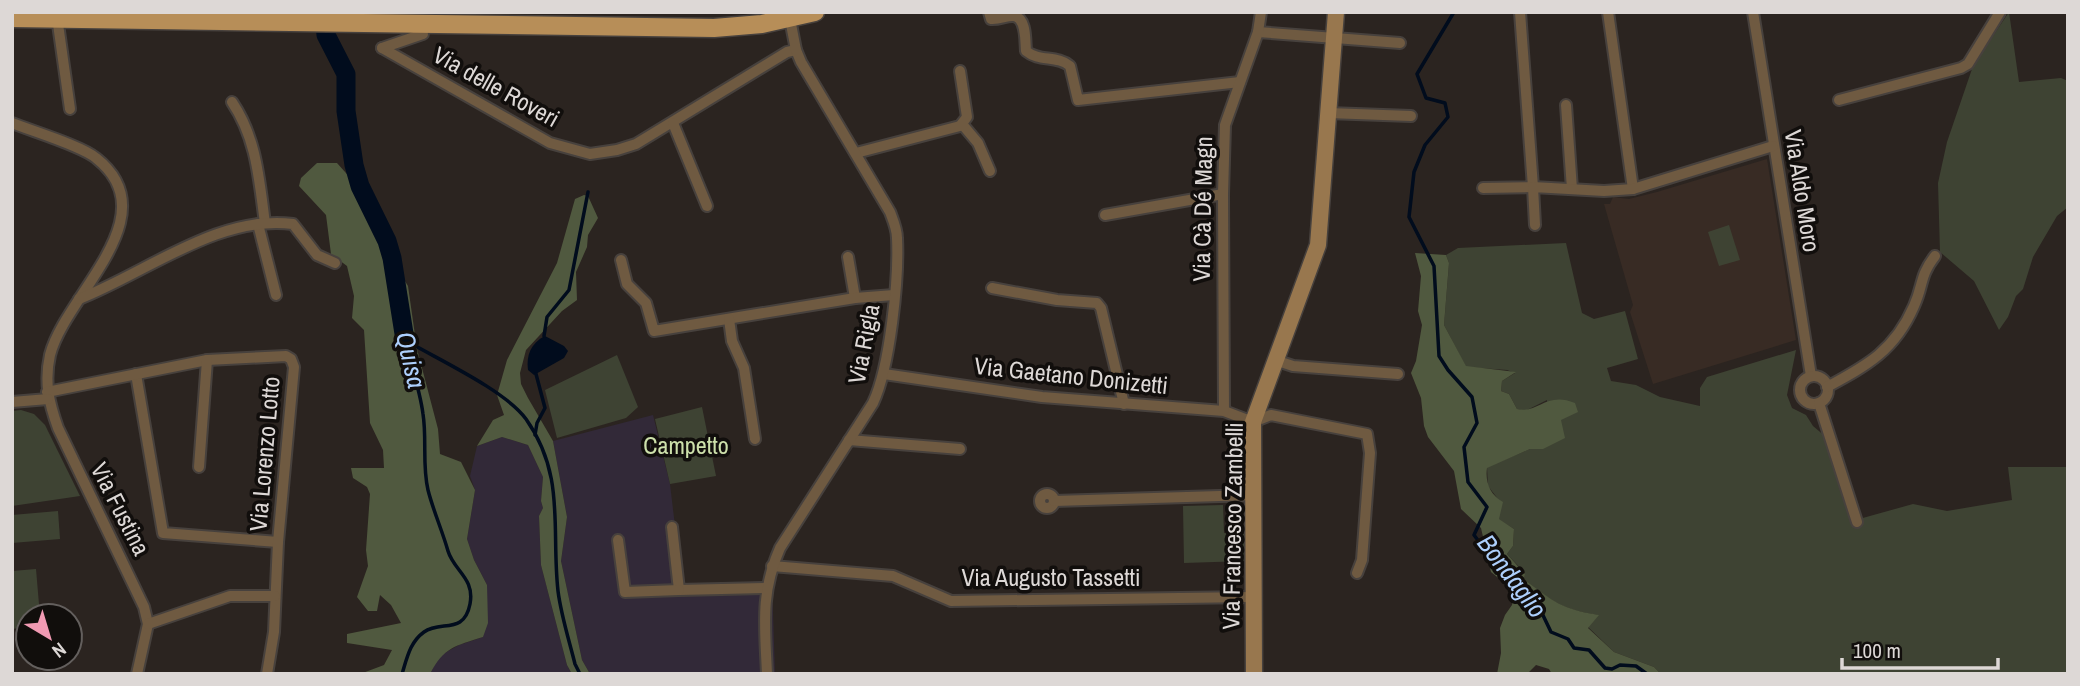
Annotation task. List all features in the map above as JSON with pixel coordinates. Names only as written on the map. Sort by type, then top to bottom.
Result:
[{"type":"main road","points":[[12,18],[104,15],[424,23],[522,19],[714,28],[790,19],[815,12]]},
{"type":"main road","name":"Via Francesco Zambelli","points":[[1254,674],[1253,422],[1318,245],[1336,12]]},
{"type":"street","points":[[989,12],[991,19],[1013,16],[1019,18],[1023,23],[1026,51],[1032,56],[1061,59],[1070,66],[1078,100],[1240,82]]},
{"type":"street","name":"Via Cà Dé Magn","points":[[1224,411],[1225,125],[1258,32],[1261,12]]},
{"type":"street","points":[[1520,12],[1535,225]]},
{"type":"street","name":"Via Aldo Moro","points":[[1753,12],[1811,376],[1803,381],[1800,394],[1805,402],[1819,403],[1857,522]]},
{"type":"street","points":[[1839,100],[1961,68],[1968,64],[2000,12]]},
{"type":"street","points":[[1609,13],[1633,189]]},
{"type":"street","points":[[57,17],[70,108]]},
{"type":"street","name":"Via Rigla","points":[[767,674],[764,605],[772,566],[780,548],[873,403],[884,374],[894,295],[897,237],[894,223],[796,50],[790,19]]},
{"type":"street","name":"Via delle Roveri","points":[[424,23],[382,48],[550,143],[590,154],[636,144],[788,52],[796,50]]},
{"type":"street","points":[[1258,32],[1400,43]]},
{"type":"street","points":[[856,153],[962,124],[967,117],[960,71]]},
{"type":"street","points":[[232,102],[254,149],[262,224],[276,295]]},
{"type":"street","points":[[1566,105],[1572,189]]},
{"type":"street","points":[[1328,113],[1410,116]]},
{"type":"street","points":[[12,123],[94,156],[117,183],[123,208],[118,232],[50,353],[48,396],[12,402]]},
{"type":"street","points":[[673,123],[706,206]]},
{"type":"street","points":[[962,124],[978,143],[990,171]]},
{"type":"street","points":[[1483,188],[1533,187],[1605,191],[1633,189],[1773,146]]},
{"type":"street","points":[[1105,215],[1223,194]]},
{"type":"street","points":[[79,299],[219,233],[272,222],[293,224],[317,255],[335,263]]},
{"type":"street","points":[[1827,387],[1874,359],[1900,334],[1916,303],[1923,272],[1936,256]]},
{"type":"street","points":[[848,257],[855,298]]},
{"type":"street","points":[[621,260],[627,284],[646,303],[654,331],[855,298],[894,295]]},
{"type":"street","points":[[992,288],[1057,300],[1097,303],[1101,308],[1124,404]]},
{"type":"street","points":[[729,319],[732,341],[744,368],[755,439]]},
{"type":"street","name":"Via Lorenzo Lotto","points":[[48,396],[207,360],[286,356],[291,359],[294,367],[278,542],[273,641],[267,674]]},
{"type":"street","points":[[199,467],[207,360]]},
{"type":"street","points":[[1275,360],[1293,366],[1398,374]]},
{"type":"street","points":[[136,374],[163,533],[278,542]]},
{"type":"street","name":"Via Gaetano Donizetti","points":[[884,374],[1042,397],[1224,411],[1253,422]]},
{"type":"street","points":[[1811,376],[1819,377],[1827,387],[1827,394],[1819,403]]},
{"type":"street","name":"Via Fustina","points":[[48,396],[58,428],[89,496],[138,590],[148,624],[137,674]]},
{"type":"street","points":[[1253,422],[1271,415],[1367,434],[1370,453],[1362,560],[1357,573]]},
{"type":"street","points":[[849,440],[960,449]]},
{"type":"street","points":[[1054,501],[1253,495]]},
{"type":"street","points":[[672,527],[679,590]]},
{"type":"street","points":[[618,540],[625,592],[766,588]]},
{"type":"street","name":"Via Augusto Tassetti","points":[[772,566],[893,576],[951,601],[1253,597]]},
{"type":"street","points":[[148,624],[230,596],[275,596]]},
{"type":"shaded area","points":[[1767,159],[1796,340],[1653,384],[1630,312],[1633,305],[1604,204],[1610,204],[1613,197],[1629,199]]},
{"type":"shaded area","points":[[653,415],[670,484],[682,585],[772,581],[775,674],[590,674],[582,660],[561,561],[567,517],[553,441]]},
{"type":"shaded area","points":[[502,437],[528,445],[543,477],[543,508],[539,516],[541,565],[567,665],[572,674],[430,674],[439,656],[459,645],[483,637],[487,585],[467,539],[475,490],[470,476],[477,446]]},
{"type":"green space","points":[[2009,12],[2019,82],[2061,78],[2068,81],[2068,207],[2057,216],[2033,257],[2023,289],[2016,296],[2008,317],[1999,330],[1974,281],[1940,252],[1938,183],[1947,142],[1973,66]]},
{"type":"green space","points":[[317,163],[337,163],[362,191],[374,231],[408,286],[417,349],[438,429],[440,454],[461,462],[475,490],[467,539],[487,585],[488,623],[483,637],[451,649],[440,658],[430,674],[360,674],[384,665],[392,650],[347,643],[347,634],[401,623],[391,605],[380,595],[377,611],[368,611],[357,597],[368,566],[366,550],[370,494],[367,487],[353,478],[351,468],[384,468],[383,450],[370,423],[364,330],[352,318],[354,296],[347,266],[331,254],[326,215],[299,186],[301,178]]},
{"type":"green space","points":[[588,196],[598,218],[588,235],[587,247],[576,272],[577,300],[562,311],[526,350],[520,373],[521,384],[553,441],[567,517],[561,561],[582,660],[590,674],[572,674],[567,665],[541,565],[539,516],[543,508],[543,477],[528,445],[502,437],[477,446],[493,420],[504,415],[497,395],[507,360],[557,263],[575,199]]},
{"type":"green space","points":[[1729,225],[1740,260],[1719,266],[1708,232]]},
{"type":"green space","points":[[1566,243],[1582,313],[1594,319],[1625,311],[1638,359],[1607,368],[1611,381],[1636,385],[1660,397],[1700,406],[1700,388],[1707,377],[1796,350],[1787,395],[1792,408],[1806,415],[1813,426],[1826,437],[1852,521],[1913,504],[1947,511],[2012,500],[2008,467],[2068,467],[2068,674],[1661,674],[1654,667],[1614,652],[1588,627],[1598,615],[1574,610],[1558,603],[1524,579],[1525,573],[1507,554],[1513,546],[1514,529],[1498,519],[1498,499],[1488,486],[1487,467],[1530,449],[1543,449],[1547,400],[1525,411],[1517,409],[1509,394],[1501,391],[1502,381],[1515,373],[1466,367],[1444,325],[1449,263],[1446,255],[1458,248]]},
{"type":"green space","points":[[1415,253],[1446,255],[1449,263],[1444,325],[1466,366],[1516,372],[1502,381],[1501,391],[1509,394],[1517,409],[1524,410],[1549,401],[1565,400],[1575,403],[1578,412],[1561,420],[1565,438],[1543,449],[1530,449],[1487,468],[1489,488],[1503,502],[1499,519],[1514,529],[1513,546],[1507,554],[1525,574],[1524,579],[1551,599],[1575,610],[1599,615],[1588,628],[1614,652],[1654,667],[1661,674],[1552,674],[1549,669],[1536,665],[1527,674],[1497,674],[1501,653],[1500,628],[1512,605],[1514,591],[1491,572],[1481,528],[1461,509],[1454,471],[1428,437],[1424,426],[1421,398],[1411,373],[1416,361],[1422,325],[1418,311],[1421,276]]},
{"type":"green space","points":[[617,355],[638,407],[626,418],[557,438],[545,390]]},
{"type":"green space","name":"Campetto","points":[[702,407],[716,476],[670,484],[655,419]]},
{"type":"green space","points":[[21,410],[34,414],[45,425],[80,496],[12,506],[12,411]]},
{"type":"green space","points":[[1223,505],[1224,533],[1244,534],[1245,561],[1184,563],[1183,506]]},
{"type":"green space","points":[[58,511],[60,539],[12,543],[12,515]]},
{"type":"green space","points":[[36,569],[39,602],[14,602],[12,629],[12,571]]},
{"type":"water","points":[[545,336],[568,351],[564,358],[534,375],[528,370],[529,354],[536,342]]},
{"type":"waterway","name":"Quisa","points":[[324,12],[326,35],[346,74],[346,111],[354,165],[360,186],[387,241],[392,258],[405,340]]},
{"type":"waterway","name":"Bondaglio","points":[[1454,12],[1417,74],[1426,98],[1445,103],[1448,117],[1425,145],[1414,172],[1409,217],[1434,266],[1439,356],[1472,397],[1477,423],[1464,447],[1468,482],[1487,507],[1474,535],[1492,559],[1540,609],[1551,632],[1568,639],[1574,648],[1589,650],[1605,668],[1636,666],[1647,674]]},
{"type":"waterway","points":[[544,336],[547,317],[569,290],[588,192]]},
{"type":"waterway","points":[[405,340],[503,397],[526,419],[539,440],[552,482],[559,600],[580,674]]},
{"type":"waterway","name":"Quisa","points":[[402,674],[419,636],[431,629],[463,620],[471,595],[467,581],[448,551],[428,490],[422,405],[405,341]]},
{"type":"waterway","points":[[535,435],[537,423],[545,408],[536,374]]}]
